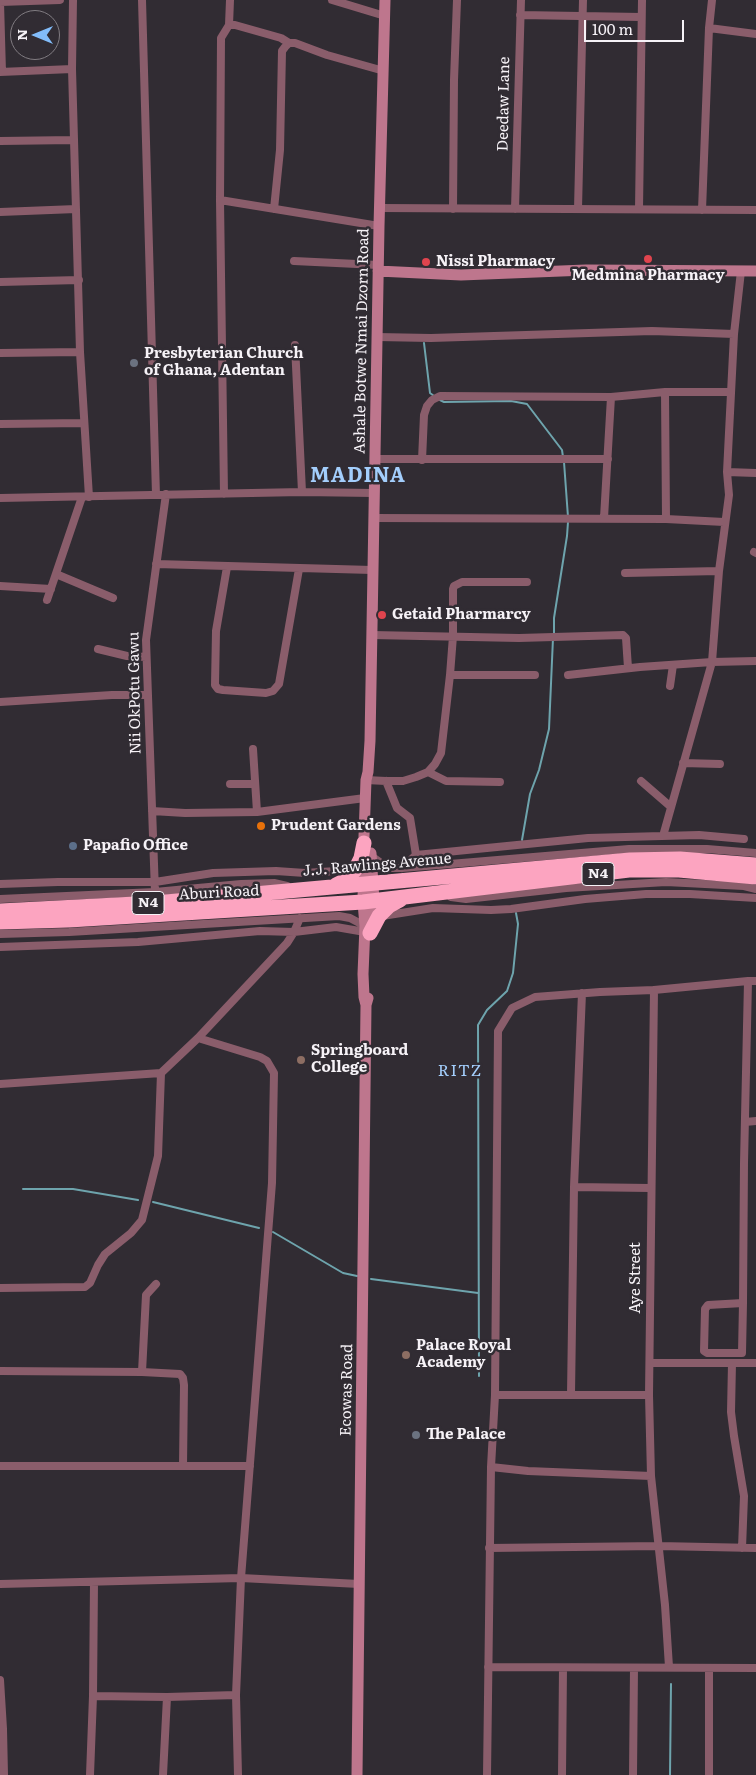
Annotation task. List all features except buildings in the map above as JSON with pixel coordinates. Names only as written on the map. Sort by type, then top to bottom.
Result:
[{"type":"highway","points":[[332,886],[344,881],[355,870],[361,858],[364,843]]},
{"type":"highway","name":"J.J. Rawlings Avenue","points":[[0,910],[38,904],[155,903],[332,886],[368,893],[426,878],[592,858],[630,860],[680,859],[756,865]]},
{"type":"highway","name":"Aburi Road","points":[[0,922],[69,920],[150,921],[325,904],[368,893],[404,897],[629,870],[679,870],[713,878]]},
{"type":"highway","name":"N4","points":[[713,878],[756,876]]},
{"type":"highway","points":[[366,934],[389,906],[404,897]]},
{"type":"street","points":[[60,0],[0,2],[1,72],[72,69]]},
{"type":"street","points":[[47,600],[86,497],[72,69],[73,0]]},
{"type":"street","points":[[142,0],[156,495]]},
{"type":"street","points":[[224,494],[220,200],[221,38],[229,25],[230,0]]},
{"type":"street","points":[[332,0],[385,16]]},
{"type":"street","name":"Ashale Botwe Nmai Dzorn Road","points":[[369,777],[373,493],[386,0]]},
{"type":"street","points":[[453,209],[454,80],[458,0]]},
{"type":"street","name":"Deedaw Lane","points":[[515,210],[521,0]]},
{"type":"street","points":[[578,209],[582,0]]},
{"type":"street","points":[[639,209],[642,0]]},
{"type":"street","points":[[702,210],[709,28],[712,0]]},
{"type":"street","points":[[520,15],[641,17]]},
{"type":"street","points":[[229,25],[281,38],[289,43],[384,71]]},
{"type":"street","points":[[709,28],[756,34]]},
{"type":"street","points":[[274,209],[280,150],[282,51],[289,43]]},
{"type":"street","points":[[0,141],[74,140]]},
{"type":"street","points":[[220,200],[379,226]]},
{"type":"street","points":[[380,208],[756,210]]},
{"type":"street","points":[[0,212],[76,209]]},
{"type":"street","points":[[294,261],[461,274],[595,270],[756,271]]},
{"type":"street","points":[[662,836],[712,662],[719,571],[729,495],[727,472],[734,334],[741,271]]},
{"type":"street","points":[[0,282],[78,280]]},
{"type":"street","points":[[377,337],[431,338],[652,331],[734,334]]},
{"type":"street","points":[[295,345],[302,492]]},
{"type":"street","points":[[0,353],[80,352]]},
{"type":"street","points":[[422,460],[424,415],[427,406],[436,398],[611,397],[665,392],[731,392]]},
{"type":"street","points":[[665,392],[666,519]]},
{"type":"street","points":[[604,518],[611,397]]},
{"type":"street","points":[[0,424],[83,423]]},
{"type":"street","points":[[375,459],[608,459]]},
{"type":"street","points":[[727,472],[756,473]]},
{"type":"street","points":[[0,498],[302,492],[373,493]]},
{"type":"street","name":"Nii OkPotu Gawu","points":[[154,892],[146,657],[148,612],[166,494]]},
{"type":"street","points":[[373,518],[604,518],[724,522]]},
{"type":"street","points":[[156,564],[372,570]]},
{"type":"street","points":[[227,567],[216,631],[215,685],[218,689],[223,690],[266,693],[278,688],[300,569]]},
{"type":"street","points":[[624,573],[719,571]]},
{"type":"street","points":[[56,574],[113,598]]},
{"type":"street","points":[[369,777],[386,781],[402,780],[428,772],[436,764],[441,753],[450,675],[453,589],[457,584],[527,582]]},
{"type":"street","points":[[0,586],[51,588]]},
{"type":"street","points":[[372,635],[519,638],[623,635],[626,638],[628,668]]},
{"type":"street","points":[[98,649],[127,656],[146,657]]},
{"type":"street","points":[[568,675],[673,664],[756,660]]},
{"type":"street","points":[[670,686],[673,664]]},
{"type":"street","points":[[450,675],[535,674]]},
{"type":"street","points":[[0,702],[148,694]]},
{"type":"street","points":[[253,749],[257,812]]},
{"type":"street","points":[[683,763],[720,764]]},
{"type":"street","points":[[428,772],[446,781],[500,782]]},
{"type":"street","points":[[368,893],[364,843],[365,798],[369,777]]},
{"type":"street","points":[[368,893],[370,858],[369,777]]},
{"type":"street","points":[[386,781],[397,808],[410,818],[416,855]]},
{"type":"street","points":[[641,781],[671,807]]},
{"type":"street","points":[[230,784],[255,784]]},
{"type":"street","points":[[152,811],[186,813],[257,812],[365,798]]},
{"type":"street","points":[[402,868],[416,855],[588,838],[699,835],[744,839]]},
{"type":"street","points":[[370,858],[374,858],[388,868],[402,868],[592,858],[679,848],[756,853]]},
{"type":"street","points":[[0,884],[154,882],[213,873],[305,873],[355,870]]},
{"type":"street","points":[[713,878],[756,888]]},
{"type":"street","points":[[0,899],[38,904],[241,884],[274,883],[296,889]]},
{"type":"street","name":"Ecowas Road","points":[[357,1775],[368,893]]},
{"type":"street","points":[[379,916],[433,908],[511,909],[585,899],[646,894],[690,894],[756,898]]},
{"type":"street","points":[[0,934],[69,932],[150,921],[339,916],[350,918],[366,934]]},
{"type":"street","points":[[0,1084],[161,1073],[198,1038],[287,942],[300,918]]},
{"type":"street","points":[[0,947],[138,942],[260,931],[294,932],[336,927],[366,934]]},
{"type":"street","points":[[487,1775],[489,1548],[495,1395],[498,1031],[512,1008],[535,997],[654,990],[752,981],[745,1122],[743,1303],[742,1353],[704,1352],[705,1309],[708,1305],[743,1303]]},
{"type":"street","name":"Aye Street","points":[[654,990],[653,1114],[650,1188],[649,1395],[651,1476],[669,1667]]},
{"type":"street","points":[[571,1394],[574,1187],[582,993]]},
{"type":"street","points":[[198,1038],[260,1057],[267,1061],[274,1073],[272,1183],[241,1578],[236,1695],[238,1775]]},
{"type":"street","points":[[0,1288],[85,1287],[90,1283],[105,1254],[132,1233],[142,1220],[158,1156],[161,1073]]},
{"type":"street","points":[[745,1122],[756,1122]]},
{"type":"street","points":[[574,1187],[650,1188]]},
{"type":"street","points":[[142,1372],[146,1295],[156,1284]]},
{"type":"street","points":[[650,1363],[756,1363]]},
{"type":"street","points":[[732,1363],[734,1436],[744,1496],[742,1548]]},
{"type":"street","points":[[0,1371],[180,1374],[184,1385],[183,1466]]},
{"type":"street","points":[[495,1395],[649,1395]]},
{"type":"street","points":[[0,1466],[250,1466]]},
{"type":"street","points":[[491,1467],[528,1471],[651,1476]]},
{"type":"street","points":[[489,1548],[659,1546],[756,1548]]},
{"type":"street","points":[[0,1584],[241,1578],[359,1584]]},
{"type":"street","points":[[90,1775],[94,1582]]},
{"type":"street","points":[[488,1668],[756,1668]]},
{"type":"street","points":[[562,1775],[563,1668]]},
{"type":"street","points":[[633,1775],[634,1668]]},
{"type":"street","points":[[709,1668],[709,1775]]},
{"type":"street","points":[[0,1680],[4,1729],[4,1775]]},
{"type":"street","points":[[93,1696],[167,1697],[236,1695]]},
{"type":"street","points":[[164,1775],[167,1697]]},
{"type":"waterway","points":[[424,343],[430,393],[434,396]]},
{"type":"waterway","points":[[440,400],[444,402],[511,401],[527,404],[562,450],[563,457]]},
{"type":"waterway","points":[[564,462],[568,517]]},
{"type":"waterway","points":[[554,634],[554,618],[568,522]]},
{"type":"waterway","points":[[522,840],[530,794],[539,770],[549,729],[553,638]]},
{"type":"waterway","points":[[479,1376],[478,1025],[487,1010],[507,991],[513,973],[518,924],[516,913]]},
{"type":"waterway","points":[[23,1189],[73,1189],[138,1200]]},
{"type":"waterway","points":[[153,1202],[259,1228]]},
{"type":"waterway","points":[[273,1232],[343,1273],[357,1276]]},
{"type":"waterway","points":[[371,1279],[478,1293]]},
{"type":"waterway","points":[[670,1775],[671,1684]]},
{"type":"place","name":"Medmina Pharmacy","points":[[648,259]]},
{"type":"place","name":"Nissi Pharmacy","points":[[426,262]]},
{"type":"place","name":"Presbyterian Church of Ghana, Adentan","points":[[134,363]]},
{"type":"place","name":"Getaid Pharmarcy","points":[[382,615]]},
{"type":"place","name":"Prudent Gardens","points":[[261,826]]},
{"type":"place","name":"Papafio Office","points":[[73,846]]},
{"type":"place","name":"Springboard College","points":[[301,1060]]},
{"type":"place","name":"Palace Royal Academy","points":[[406,1355]]},
{"type":"place","name":"The Palace","points":[[416,1435]]},
{"type":"district","name":"MADINA","points":[[358,476]]},
{"type":"district","name":"RITZ","points":[[460,1071]]}]
